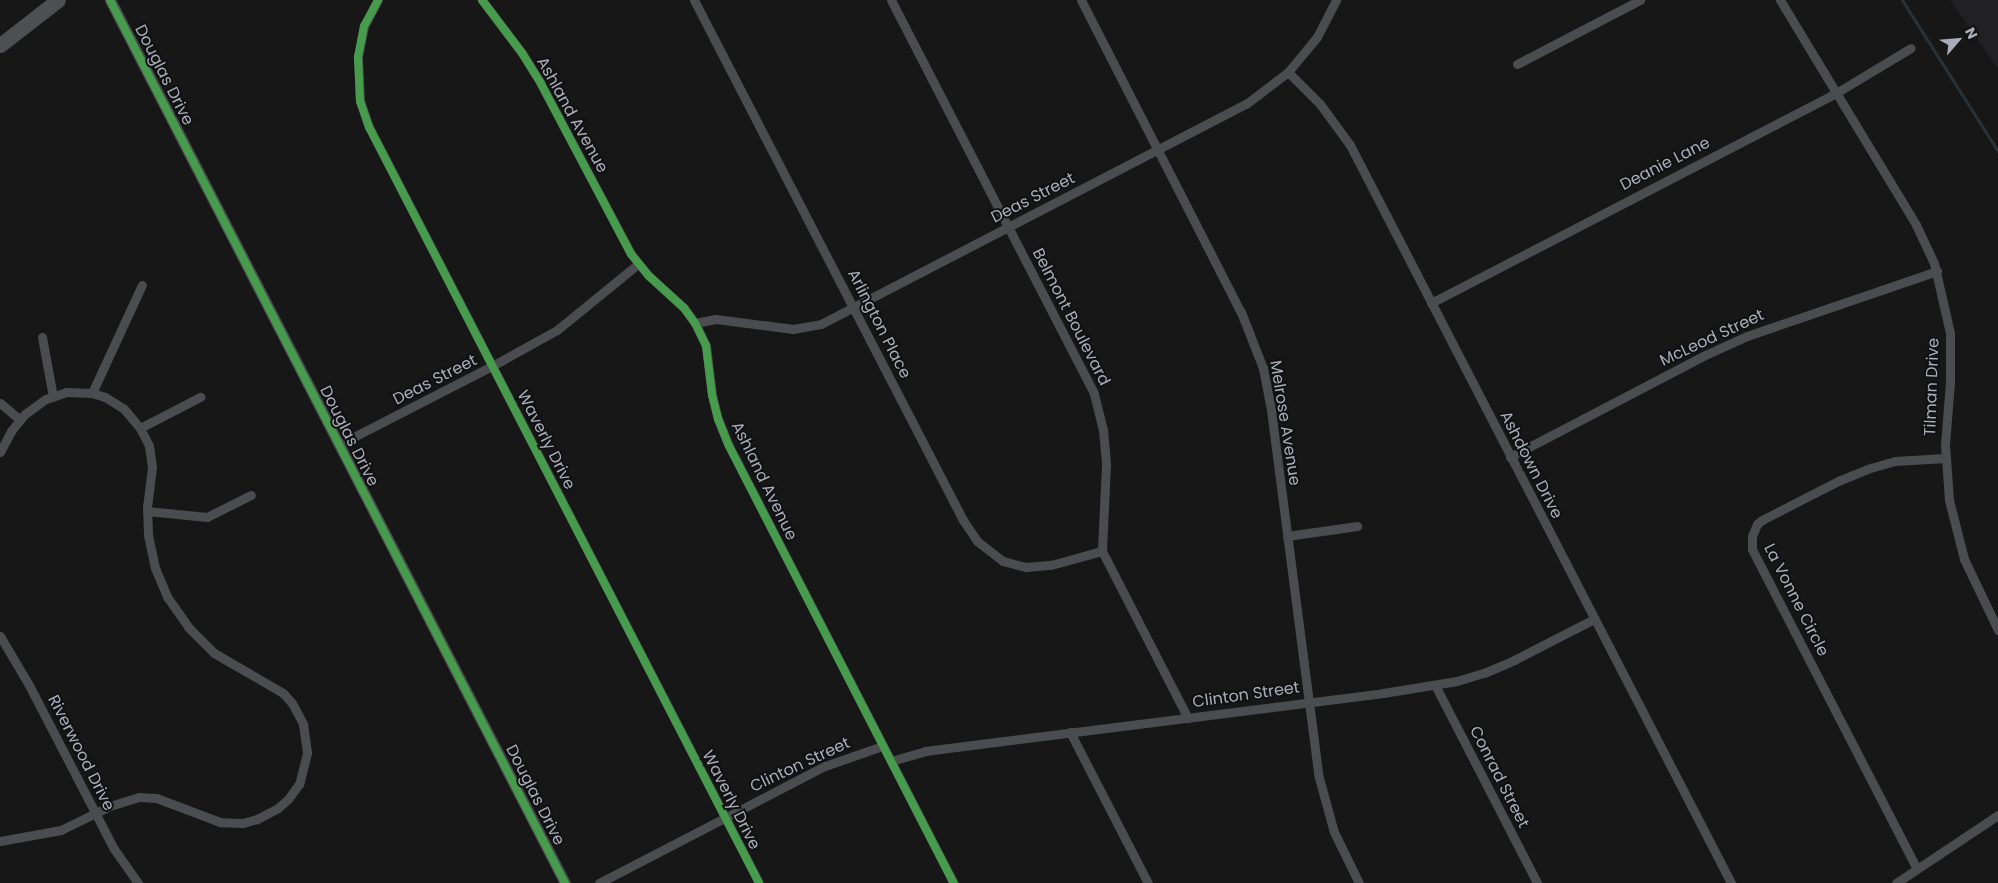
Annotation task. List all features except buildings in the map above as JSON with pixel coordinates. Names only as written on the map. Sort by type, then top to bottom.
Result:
[{"type":"main road","points":[[0,45],[58,0]]},
{"type":"street","name":"Douglas Drive","points":[[110,0],[338,446],[565,883]]},
{"type":"street","name":"Waverly Drive","points":[[378,0],[364,26],[359,42],[358,72],[360,101],[376,142],[759,883]]},
{"type":"street","name":"Ashland Avenue","points":[[482,0],[536,76],[631,254],[638,264],[684,308],[695,323],[706,346],[712,395],[723,432],[882,746],[954,883]]},
{"type":"street","name":"Arlington Place","points":[[694,0],[963,520],[984,548],[1003,561],[1026,567],[1051,565],[1102,551]]},
{"type":"street","name":"Belmont Boulevard","points":[[891,0],[1087,378],[1098,407],[1106,465],[1102,551],[1188,718]]},
{"type":"street","name":"Melrose Avenue","points":[[1081,0],[1241,312],[1258,350],[1267,386],[1318,774],[1327,814],[1359,883]]},
{"type":"street","name":"Deas Street","points":[[695,323],[716,319],[803,328],[821,324],[1246,104],[1288,72],[1317,37],[1336,0]]},
{"type":"street","points":[[1517,64],[1640,0]]},
{"type":"street","name":"Tilman Drive","points":[[1780,0],[1916,225],[1937,271],[1950,333],[1950,382],[1945,458],[1949,500],[1957,538],[1973,580],[1998,630]]},
{"type":"street","name":"Deanie Lane","points":[[1431,303],[1836,93],[1911,48]]},
{"type":"street","name":"Ashdown Drive","points":[[1288,72],[1320,104],[1350,145],[1731,883]]},
{"type":"street","name":"Deas Street","points":[[338,446],[492,366],[556,330],[638,264]]},
{"type":"street","name":"McLeod Street","points":[[1510,457],[1741,338],[1937,271]]},
{"type":"street","points":[[92,394],[142,285]]},
{"type":"street","points":[[42,338],[53,397]]},
{"type":"street","points":[[0,452],[19,419],[40,403],[53,397],[74,392],[92,394],[110,400],[124,409],[140,428],[148,446],[152,467],[147,510],[150,552],[168,598],[188,627],[214,653],[245,672],[271,684],[292,703],[303,724],[307,739],[305,768],[299,784],[288,799],[266,815],[243,823],[230,824],[213,821],[149,797],[123,800],[61,830],[0,841]]},
{"type":"street","points":[[140,428],[200,397]]},
{"type":"street","points":[[0,403],[19,419]]},
{"type":"street","name":"La Vonne Circle","points":[[1917,869],[1752,549],[1752,536],[1757,524],[1762,520],[1838,481],[1867,469],[1895,461],[1945,458]]},
{"type":"street","points":[[147,510],[207,517],[251,495]]},
{"type":"street","points":[[1288,536],[1357,526]]},
{"type":"street","name":"Clinton Street","points":[[891,761],[925,751],[1435,685],[1484,673],[1594,619]]},
{"type":"street","name":"Riverwood Drive","points":[[0,636],[30,687],[114,849],[138,883]]},
{"type":"street","name":"Conrad Street","points":[[1435,685],[1537,883]]},
{"type":"street","points":[[1070,732],[1148,883]]},
{"type":"street","name":"Clinton Street","points":[[599,883],[825,766],[882,746]]},
{"type":"street","points":[[1896,883],[1998,815]]},
{"type":"shaded area","points":[[1950,0],[1998,0],[1998,69],[1996,66]]},
{"type":"waterway","points":[[1902,0],[1998,151]]},
{"type":"cycle path","points":[[110,0],[565,883]]},
{"type":"cycle path","points":[[378,0],[364,26],[358,57],[360,101],[369,127],[759,883]]},
{"type":"cycle path","points":[[482,0],[522,53],[541,84],[631,254],[649,276],[684,308],[695,323],[706,346],[712,395],[718,419],[729,446],[954,883]]}]
